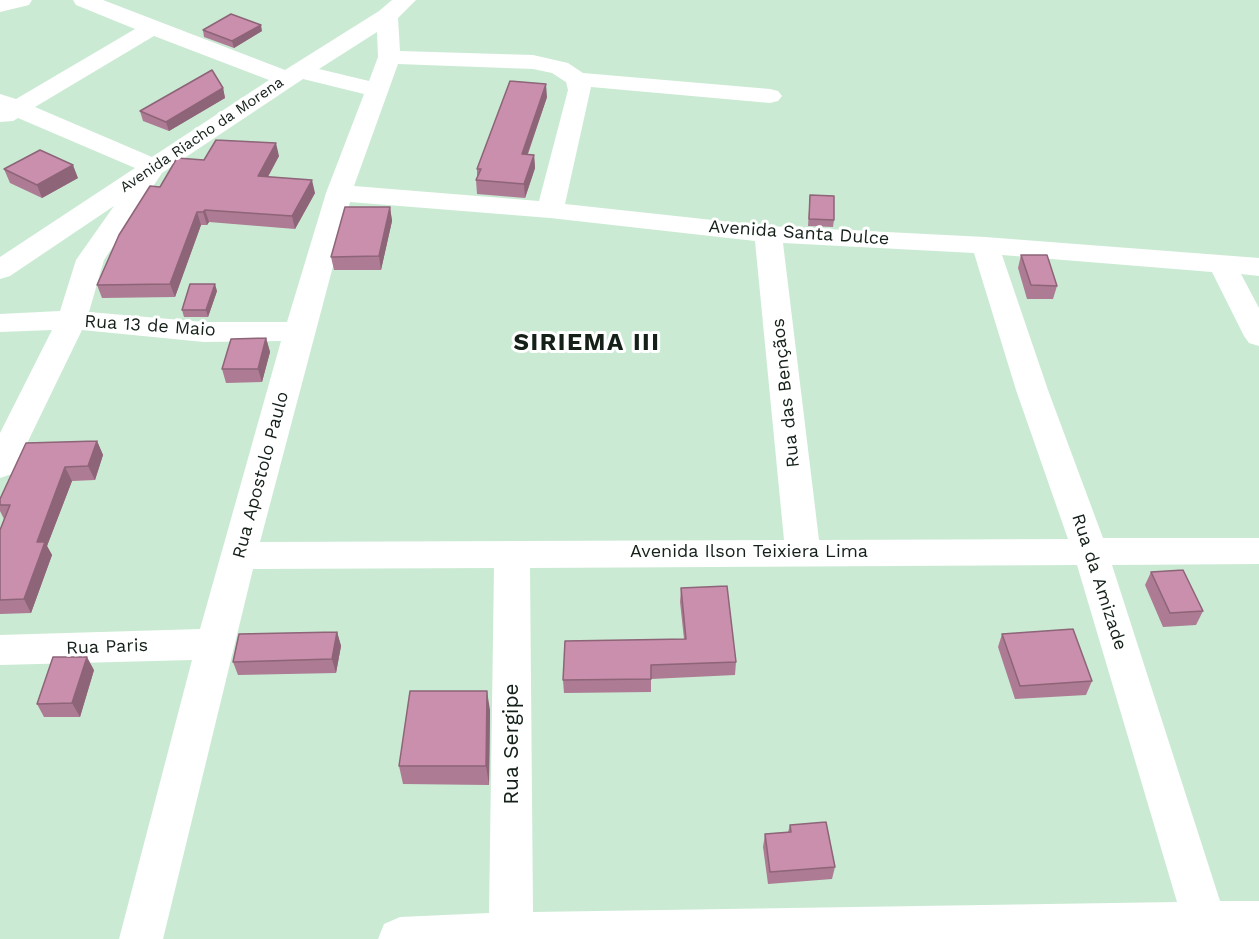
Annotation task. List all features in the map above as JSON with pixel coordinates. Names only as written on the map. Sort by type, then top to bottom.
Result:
[{"type":"street","points":[[0,6],[21,0]]},
{"type":"street","points":[[84,0],[152,28],[293,75],[378,90]]},
{"type":"street","name":"Rua Apostolo Paulo","points":[[141,939],[215,644],[299,331],[339,193],[389,57],[396,8]]},
{"type":"street","name":"Avenida Riacho da Morena","points":[[3,265],[396,8]]},
{"type":"street","points":[[6,110],[152,28]]},
{"type":"street","points":[[389,57],[533,62],[560,68],[577,79],[770,96]]},
{"type":"street","points":[[550,210],[580,90],[577,79]]},
{"type":"street","points":[[0,466],[72,320],[90,260],[154,167],[6,110]]},
{"type":"street","name":"Avenida Santa Dulce","points":[[339,193],[550,210],[768,234],[985,245],[1259,267]]},
{"type":"street","name":"Rua das Bençãos","points":[[768,234],[803,552]]},
{"type":"street","name":"Rua da Amizade","points":[[985,245],[1032,390],[1090,551],[1205,922]]},
{"type":"street","points":[[1222,264],[1259,336]]},
{"type":"street","name":"Rua 13 de Maio","points":[[0,323],[72,320],[204,332],[299,331]]},
{"type":"street","name":"Avenida Ilson Teixiera Lima","points":[[239,556],[1259,550]]},
{"type":"street","name":"Rua Sergipe","points":[[511,934],[512,553]]},
{"type":"street","name":"Rua Paris","points":[[0,650],[215,644]]},
{"type":"street","points":[[400,939],[511,934],[1259,922]]},
{"type":"building","points":[[231,14],[261,25],[232,41],[203,30]]},
{"type":"building","points":[[212,70],[223,88],[166,122],[140,111]]},
{"type":"building","points":[[510,81],[546,84],[522,154],[534,155],[524,184],[476,180],[481,169],[477,169]]},
{"type":"building","points":[[216,140],[276,143],[258,176],[312,180],[292,216],[205,210],[197,212],[170,284],[97,285],[119,235],[150,186],[160,187],[177,158],[204,160]]},
{"type":"building","points":[[40,150],[73,165],[37,185],[4,169]]},
{"type":"building","points":[[810,195],[834,196],[834,220],[809,219]]},
{"type":"building","points":[[345,207],[390,207],[379,256],[331,257]]},
{"type":"building","points":[[1021,255],[1047,255],[1057,286],[1031,285]]},
{"type":"building","points":[[190,284],[215,284],[206,310],[182,310]]},
{"type":"building","points":[[266,338],[258,369],[222,369],[231,339]]},
{"type":"building","points":[[97,441],[88,466],[65,467],[37,542],[45,542],[24,599],[0,600],[0,530],[10,505],[0,505],[0,499],[26,443]]},
{"type":"building","points":[[1183,570],[1203,611],[1170,613],[1151,572]]},
{"type":"building","points":[[727,586],[736,662],[651,665],[651,679],[563,680],[565,641],[686,639],[681,588]]},
{"type":"building","points":[[1073,629],[1092,681],[1020,686],[1002,634]]},
{"type":"building","points":[[337,632],[332,659],[233,662],[239,634]]},
{"type":"building","points":[[53,657],[87,657],[72,703],[37,704]]},
{"type":"building","points":[[410,691],[487,691],[486,766],[399,766]]},
{"type":"building","points":[[826,822],[835,867],[770,872],[765,834],[791,832],[790,825]]},
{"type":"district","name":"SIRIEMA III","points":[[587,343]]}]
